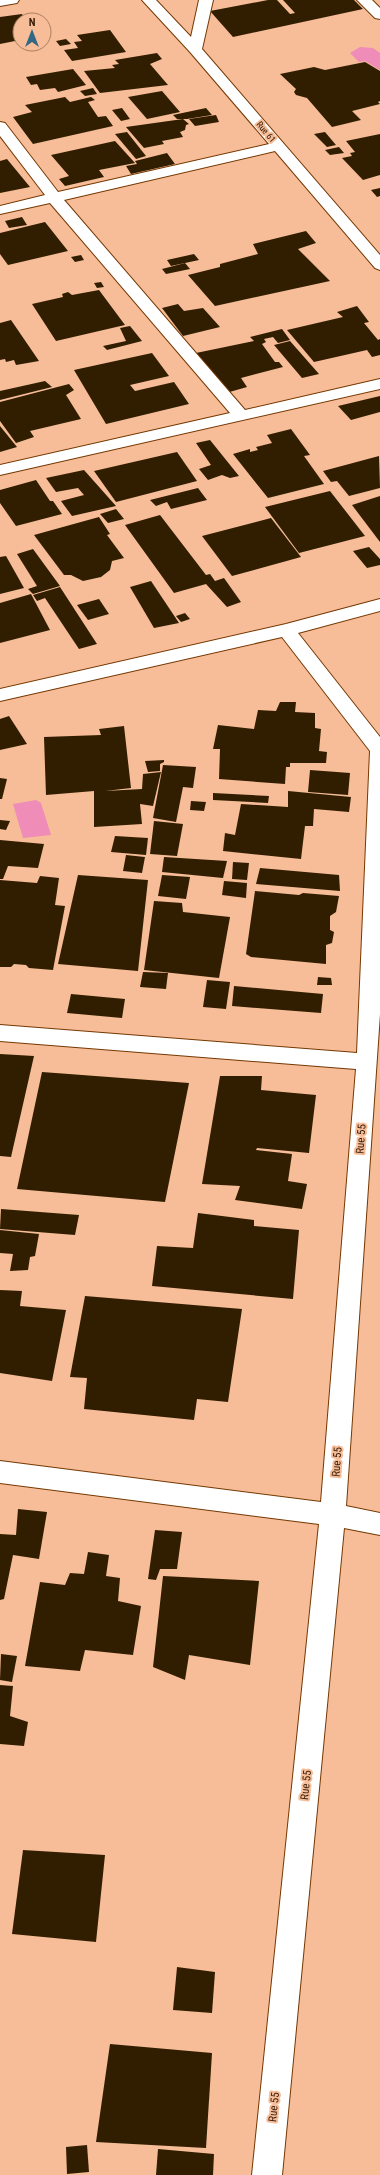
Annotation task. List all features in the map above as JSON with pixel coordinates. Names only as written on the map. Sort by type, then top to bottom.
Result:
[{"type":"street","points":[[0,2],[12,0]]},
{"type":"street","name":"Rue 61","points":[[149,0],[195,49],[380,265]]},
{"type":"street","points":[[195,49],[206,0]]},
{"type":"street","points":[[364,0],[380,15]]},
{"type":"street","points":[[0,126],[55,199],[240,414]]},
{"type":"street","points":[[0,210],[55,199],[278,146]]},
{"type":"street","points":[[0,470],[240,414],[380,384]]},
{"type":"street","points":[[0,695],[286,630],[380,605]]},
{"type":"street","points":[[286,630],[379,749]]},
{"type":"street","name":"Rue 55","points":[[267,2175],[333,1515],[367,1062],[378,832],[379,749]]},
{"type":"street","points":[[0,1033],[367,1062]]},
{"type":"street","points":[[0,1472],[333,1515],[380,1524]]},
{"type":"shaded area","points":[[360,47],[373,48],[380,53],[380,70],[365,61],[359,62],[350,53]]},
{"type":"shaded area","points":[[36,800],[41,803],[51,835],[23,838],[13,804]]},
{"type":"building","points":[[268,0],[277,0],[290,14],[295,13],[283,0],[354,0],[363,9],[233,37],[210,11]]},
{"type":"building","points":[[12,15],[12,42],[0,44],[0,17]]},
{"type":"building","points":[[110,30],[126,52],[72,61],[64,50],[78,48],[74,42],[82,41],[77,35]]},
{"type":"building","points":[[66,39],[71,44],[60,46],[56,41]]},
{"type":"building","points":[[157,53],[162,59],[150,64],[168,85],[100,93],[84,71],[115,68],[112,65],[119,64],[115,60]]},
{"type":"building","points":[[365,62],[380,71],[380,101],[378,102],[380,104],[352,111],[361,120],[332,127],[307,98],[296,95],[294,92],[296,89],[280,74],[314,67],[325,70]]},
{"type":"building","points":[[73,69],[86,85],[58,92],[55,88],[40,90],[37,84],[31,85],[26,77]]},
{"type":"building","points":[[93,88],[97,94],[85,96],[80,91]]},
{"type":"building","points":[[162,91],[180,112],[147,119],[128,97]]},
{"type":"building","points":[[65,97],[70,102],[91,97],[95,100],[88,102],[98,117],[106,116],[113,126],[33,144],[13,117],[32,112],[25,105]]},
{"type":"building","points":[[122,108],[130,119],[121,121],[112,110]]},
{"type":"building","points":[[206,108],[212,115],[177,119],[173,115]]},
{"type":"building","points":[[216,115],[219,122],[195,126],[189,119]]},
{"type":"building","points":[[183,119],[189,124],[186,125],[185,130],[180,132],[183,137],[162,141],[164,144],[144,148],[126,127]]},
{"type":"building","points":[[127,132],[146,156],[136,159],[115,134]]},
{"type":"building","points":[[325,132],[336,145],[327,147],[314,134]]},
{"type":"building","points":[[380,134],[380,175],[363,180],[342,158],[352,156],[350,153],[355,152],[346,141]]},
{"type":"building","points":[[115,141],[135,163],[99,170],[104,177],[65,186],[59,179],[69,176],[51,155]]},
{"type":"building","points":[[339,147],[344,153],[330,155],[325,150]]},
{"type":"building","points":[[167,153],[175,164],[131,174],[126,166],[137,164],[135,161]]},
{"type":"building","points":[[7,159],[30,187],[0,193],[0,161]]},
{"type":"building","points":[[380,188],[380,196],[377,197],[371,190]]},
{"type":"building","points":[[22,217],[27,225],[9,228],[5,221]]},
{"type":"building","points":[[45,222],[68,251],[8,265],[0,254],[0,233]]},
{"type":"building","points":[[306,231],[316,243],[298,249],[330,281],[215,306],[188,275],[220,267],[220,264],[258,254],[253,244]]},
{"type":"building","points":[[194,254],[199,260],[171,266],[167,260]]},
{"type":"building","points":[[81,255],[84,260],[75,262],[71,257]]},
{"type":"building","points":[[185,263],[190,269],[166,274],[162,269]]},
{"type":"building","points":[[101,282],[104,287],[97,288],[94,283]]},
{"type":"building","points":[[99,290],[125,325],[56,341],[32,304],[63,297],[62,294],[68,292],[72,295]]},
{"type":"building","points":[[178,304],[184,311],[203,308],[220,327],[183,336],[162,308]]},
{"type":"building","points":[[357,306],[369,322],[364,323],[378,340],[380,339],[380,355],[372,357],[367,350],[314,362],[287,330],[343,317],[337,312]]},
{"type":"building","points":[[11,320],[39,361],[16,365],[14,360],[6,362],[5,359],[0,360],[0,323]]},
{"type":"building","points":[[130,326],[142,341],[107,350],[103,346],[126,341],[120,328]]},
{"type":"building","points":[[282,329],[290,340],[278,343],[273,337],[264,339],[266,342],[262,344],[275,362],[279,362],[283,367],[241,378],[247,387],[226,393],[196,353],[254,341],[250,337]]},
{"type":"building","points":[[290,341],[319,374],[302,378],[274,345]]},
{"type":"building","points":[[152,353],[169,376],[130,385],[135,391],[174,382],[189,404],[106,424],[74,370]]},
{"type":"building","points":[[45,381],[52,387],[0,400],[0,391]]},
{"type":"building","points":[[69,384],[74,390],[66,395],[81,419],[30,431],[34,437],[16,443],[0,421],[0,402]]},
{"type":"building","points":[[380,396],[380,412],[351,420],[338,406]]},
{"type":"building","points":[[0,426],[17,447],[0,452]]},
{"type":"building","points":[[291,429],[310,455],[304,456],[324,484],[268,498],[233,454],[250,449],[250,452],[258,450],[256,447],[272,443],[267,435]]},
{"type":"building","points":[[210,440],[239,476],[230,478],[222,475],[208,480],[199,469],[211,465],[196,443]]},
{"type":"building","points":[[177,452],[197,481],[116,502],[94,471]]},
{"type":"building","points":[[379,456],[380,488],[349,496],[337,481],[331,482],[323,471]]},
{"type":"building","points":[[84,470],[116,506],[72,516],[61,501],[84,495],[78,488],[56,492],[46,478]]},
{"type":"building","points":[[36,480],[50,501],[53,501],[62,514],[16,526],[0,503],[0,490]]},
{"type":"building","points":[[198,488],[207,500],[171,509],[167,502],[156,506],[150,500]]},
{"type":"building","points":[[330,491],[365,536],[299,553],[265,507]]},
{"type":"building","points":[[380,496],[380,542],[352,505]]},
{"type":"building","points":[[116,509],[124,519],[108,523],[100,514]]},
{"type":"building","points":[[160,515],[206,575],[210,574],[215,581],[224,578],[241,602],[227,607],[206,584],[174,593],[125,525]]},
{"type":"building","points":[[99,517],[110,534],[107,535],[124,558],[112,561],[110,570],[101,577],[83,581],[71,575],[64,575],[34,535]]},
{"type":"building","points":[[271,518],[301,557],[232,576],[202,536]]},
{"type":"building","points":[[369,547],[380,559],[380,565],[367,568],[353,551]]},
{"type":"building","points":[[33,549],[60,586],[33,594],[28,589],[37,586],[17,554]]},
{"type":"building","points":[[6,556],[24,588],[0,594],[0,557]]},
{"type":"building","points":[[151,581],[179,623],[154,628],[130,587]]},
{"type":"building","points":[[60,587],[97,644],[79,649],[45,598],[37,601],[33,595]]},
{"type":"building","points":[[31,594],[50,630],[0,643],[0,603]]},
{"type":"building","points":[[99,599],[109,614],[88,620],[77,605]]},
{"type":"building","points":[[185,613],[190,619],[181,622],[176,616]]},
{"type":"building","points":[[280,702],[296,702],[295,712],[315,713],[315,728],[321,729],[319,751],[327,752],[326,763],[290,763],[290,767],[286,767],[285,784],[219,779],[220,749],[213,749],[218,725],[254,729],[258,710],[276,711]]},
{"type":"building","points":[[9,716],[27,744],[0,750],[0,719]]},
{"type":"building","points":[[124,726],[131,788],[105,791],[142,789],[143,774],[161,772],[153,806],[140,804],[142,824],[94,827],[94,791],[46,795],[44,737],[101,735],[99,729]]},
{"type":"building","points":[[164,760],[164,762],[160,764],[160,771],[148,772],[145,761]]},
{"type":"building","points":[[163,765],[196,767],[193,788],[183,787],[176,822],[153,818]]},
{"type":"building","points":[[310,770],[350,773],[348,795],[308,792]]},
{"type":"building","points":[[0,778],[7,779],[2,799],[0,799]]},
{"type":"building","points":[[288,791],[351,797],[349,812],[314,809],[313,826],[305,826],[301,859],[223,851],[225,833],[235,835],[241,804],[288,807]]},
{"type":"building","points":[[213,793],[269,796],[268,803],[213,800]]},
{"type":"building","points":[[191,801],[206,802],[204,811],[190,810]]},
{"type":"building","points":[[0,820],[10,821],[6,830],[0,829]]},
{"type":"building","points":[[154,821],[183,824],[177,856],[150,854]]},
{"type":"building","points":[[115,836],[148,838],[146,855],[111,852]]},
{"type":"building","points":[[0,840],[44,844],[38,868],[8,866],[3,879],[0,879]]},
{"type":"building","points":[[126,855],[145,857],[142,873],[123,871]]},
{"type":"building","points":[[164,857],[227,861],[223,878],[162,872]]},
{"type":"building","points":[[233,862],[249,863],[247,880],[232,879]]},
{"type":"building","points":[[260,868],[339,875],[340,891],[256,884]]},
{"type":"building","points":[[78,875],[148,880],[138,971],[58,964]]},
{"type":"building","points":[[162,875],[190,877],[186,899],[158,896]]},
{"type":"building","points":[[40,876],[59,878],[55,905],[65,906],[53,970],[29,968],[26,965],[14,964],[11,967],[0,967],[0,880],[37,883]]},
{"type":"building","points":[[224,881],[247,883],[246,898],[222,895]]},
{"type":"building","points":[[255,891],[299,895],[303,893],[339,896],[336,912],[330,916],[330,930],[334,932],[332,943],[326,945],[326,964],[251,957],[246,954]]},
{"type":"building","points":[[154,901],[182,903],[183,912],[230,917],[219,978],[144,970]]},
{"type":"building","points":[[143,972],[168,973],[166,989],[140,987]]},
{"type":"building","points":[[318,977],[331,978],[332,985],[317,985]]},
{"type":"building","points":[[207,980],[230,982],[226,1009],[203,1007]]},
{"type":"building","points":[[234,986],[323,994],[321,1013],[232,1006]]},
{"type":"building","points":[[71,994],[125,999],[122,1018],[67,1013]]},
{"type":"building","points":[[0,1054],[34,1056],[11,1157],[0,1156]]},
{"type":"building","points":[[42,1072],[189,1083],[165,1202],[17,1189]]},
{"type":"building","points":[[220,1076],[262,1076],[261,1090],[316,1095],[309,1153],[257,1148],[256,1150],[292,1154],[288,1181],[307,1184],[302,1209],[235,1200],[240,1186],[202,1184]]},
{"type":"building","points":[[1,1209],[79,1215],[75,1235],[0,1229]]},
{"type":"building","points":[[198,1213],[254,1220],[254,1226],[299,1230],[293,1299],[152,1286],[157,1246],[193,1248]]},
{"type":"building","points":[[0,1230],[39,1234],[35,1256],[30,1257],[28,1270],[10,1271],[13,1254],[0,1253]]},
{"type":"building","points":[[0,1290],[22,1291],[20,1306],[66,1310],[52,1381],[0,1373]]},
{"type":"building","points":[[85,1296],[242,1309],[228,1402],[197,1399],[194,1420],[84,1409],[87,1378],[70,1377]]},
{"type":"building","points":[[18,1509],[47,1512],[39,1559],[13,1555],[4,1599],[0,1600],[0,1534],[16,1535]]},
{"type":"building","points":[[155,1530],[182,1532],[177,1569],[160,1569],[156,1580],[148,1579]]},
{"type":"building","points":[[88,1552],[109,1555],[106,1576],[120,1578],[118,1601],[141,1606],[133,1655],[85,1650],[80,1671],[25,1666],[40,1582],[65,1585],[70,1573],[84,1574]]},
{"type":"building","points":[[163,1576],[259,1581],[250,1665],[189,1655],[185,1680],[153,1667]]},
{"type":"building","points":[[1,1654],[17,1656],[12,1682],[0,1680]]},
{"type":"building","points":[[0,1685],[13,1686],[10,1716],[28,1722],[24,1746],[0,1744]]},
{"type":"building","points":[[23,1850],[105,1855],[96,1942],[12,1934]]},
{"type":"building","points":[[177,1967],[215,1972],[212,2013],[173,2010]]},
{"type":"building","points":[[110,2044],[212,2053],[206,2148],[96,2142]]},
{"type":"building","points":[[87,2145],[89,2172],[67,2174],[66,2147]]},
{"type":"building","points":[[158,2149],[214,2154],[213,2175],[156,2175]]}]
